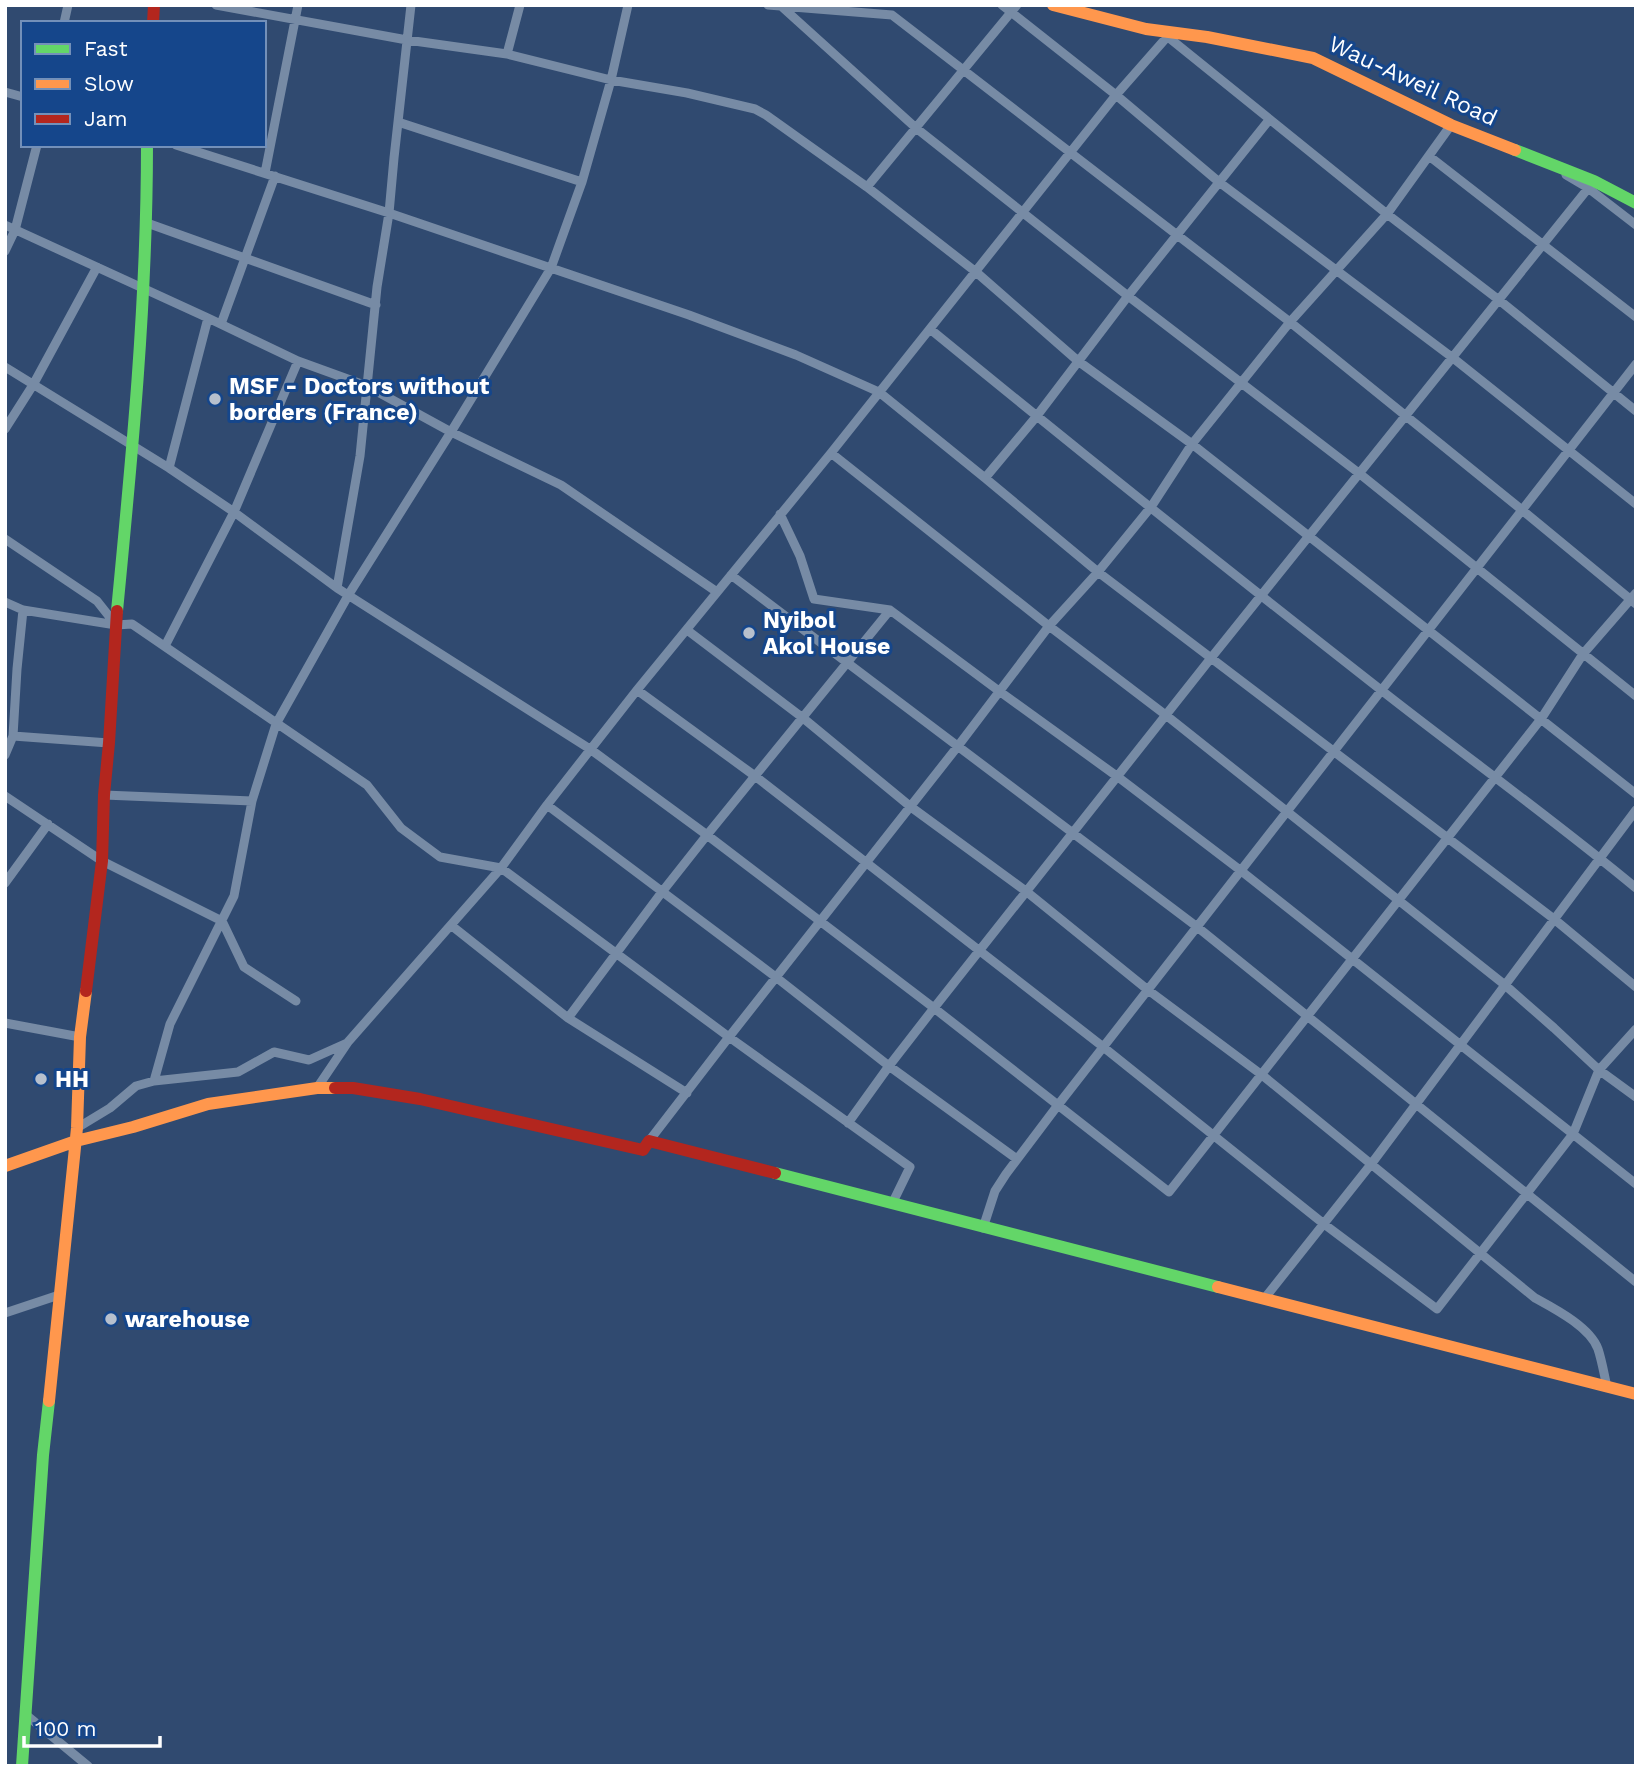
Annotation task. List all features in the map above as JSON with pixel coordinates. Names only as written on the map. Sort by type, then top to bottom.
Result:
[{"type":"street","points":[[216,5],[407,40],[507,54],[611,80],[687,93],[755,109],[867,187],[976,272],[1078,361],[1192,444],[1636,794]]},
{"type":"street","points":[[265,173],[298,5]]},
{"type":"street","points":[[337,588],[359,456],[411,5]]},
{"type":"street","points":[[507,54],[520,5]]},
{"type":"street","points":[[154,1081],[170,1024],[234,896],[252,801],[276,724],[349,594],[452,432],[551,268],[582,182],[611,80],[628,5]]},
{"type":"street","points":[[5,367],[169,468],[337,588],[590,749],[934,1008],[1169,1192],[1541,719],[1583,653],[1634,599],[1290,323],[892,15],[768,5]]},
{"type":"street","points":[[1002,5],[1014,9],[1219,182],[1453,358],[1636,504]]},
{"type":"street","name":"Wau-Aweil Road","points":[[1053,5],[1164,35],[1207,37],[1313,58],[1451,125],[1540,160],[1636,203]]},
{"type":"street","points":[[781,6],[916,128],[1128,296],[1360,474],[1636,696]]},
{"type":"street","points":[[867,187],[1014,9]]},
{"type":"street","points":[[317,1088],[348,1042],[501,868],[590,749],[831,453],[1164,35],[1636,411]]},
{"type":"street","points":[[985,478],[1269,120]]},
{"type":"street","points":[[398,122],[582,182]]},
{"type":"street","points":[[76,1135],[133,1127],[208,1104],[317,1088],[353,1088],[420,1099],[643,1150],[1049,626],[1151,507],[1192,444],[1290,323],[1387,214],[1451,125]]},
{"type":"street","points":[[5,251],[15,230],[36,147]]},
{"type":"street","points":[[22,1766],[43,1455],[76,1135],[80,1037],[102,861],[116,625],[133,446],[144,288],[147,147]]},
{"type":"street","points":[[182,147],[389,213],[690,316],[796,355],[879,392],[1098,572],[1554,919],[1636,987]]},
{"type":"street","points":[[1429,156],[1636,317]]},
{"type":"street","points":[[221,324],[275,176]]},
{"type":"street","points":[[848,1123],[934,1008],[1591,184],[1636,225]]},
{"type":"street","points":[[147,223],[376,305]]},
{"type":"street","points":[[5,225],[298,361],[367,386],[452,432],[561,485],[717,592]]},
{"type":"street","points":[[5,429],[33,385],[97,267]]},
{"type":"street","points":[[169,468],[208,318]]},
{"type":"street","points":[[930,329],[1036,417],[1262,596],[1636,888]]},
{"type":"street","points":[[165,646],[234,512],[298,361]]},
{"type":"street","points":[[983,1228],[995,1191],[1102,1046],[1636,364]]},
{"type":"street","points":[[831,453],[1505,985],[1599,1070],[1636,1097]]},
{"type":"street","points":[[780,514],[800,556],[814,599],[890,610],[1240,870],[1636,1184]]},
{"type":"street","points":[[5,539],[97,601],[116,625]]},
{"type":"street","points":[[731,575],[1196,926],[1636,1282]]},
{"type":"street","points":[[5,602],[23,610],[116,625],[132,624],[367,785],[401,828],[440,857],[501,868],[910,1167],[892,1204]]},
{"type":"street","points":[[5,755],[13,736],[23,610]]},
{"type":"street","points":[[568,1018],[662,892],[890,610]]},
{"type":"street","points":[[687,630],[803,718],[911,807],[1027,892],[1148,990],[1262,1075],[1535,1298],[1560,1312],[1586,1332],[1597,1347],[1607,1387]]},
{"type":"street","points":[[5,663],[17,669]]},
{"type":"street","points":[[637,690],[755,776],[1102,1046],[1324,1224],[1437,1309],[1573,1134],[1599,1070],[1636,1029]]},
{"type":"street","points":[[13,736],[109,743]]},
{"type":"street","points":[[104,795],[252,801]]},
{"type":"street","points":[[5,796],[102,861],[222,921],[244,967],[296,1001]]},
{"type":"street","points":[[547,805],[889,1066],[1017,1159]]},
{"type":"street","points":[[1264,1300],[1372,1163],[1636,810]]},
{"type":"street","points":[[7,876],[48,824]]},
{"type":"street","points":[[452,926],[568,1018],[687,1093]]},
{"type":"street","points":[[5,1023],[80,1037]]},
{"type":"street","points":[[5,1166],[76,1135],[136,1086],[154,1081],[238,1072],[274,1052],[309,1060],[348,1042]]},
{"type":"street","points":[[649,1141],[1636,1394]]},
{"type":"street","points":[[5,1313],[60,1295]]},
{"type":"street","points":[[26,1714],[88,1766]]},
{"type":"traffic: fast","points":[[117,611],[141,320],[147,147]]},
{"type":"traffic: fast","points":[[1515,150],[1594,181],[1636,203]]},
{"type":"traffic: fast","points":[[775,1173],[1218,1287]]},
{"type":"traffic: fast","points":[[22,1766],[49,1401]]},
{"type":"traffic: slow","points":[[1053,5],[1146,29],[1207,37],[1313,58],[1451,125],[1515,150]]},
{"type":"traffic: slow","points":[[49,1401],[77,1128],[80,1037],[86,991]]},
{"type":"traffic: slow","points":[[5,1166],[76,1141],[208,1104],[317,1088],[335,1088]]},
{"type":"traffic: slow","points":[[1218,1287],[1636,1394]]},
{"type":"traffic: jam","points":[[153,21],[154,5]]},
{"type":"traffic: jam","points":[[86,991],[102,861],[117,611]]},
{"type":"traffic: jam","points":[[335,1088],[353,1088],[420,1099],[643,1150],[649,1141],[775,1173]]},
{"type":"place","name":"MSF - Doctors without borders (France)","points":[[215,399]]},
{"type":"place","name":"Nyibol Akol House","points":[[749,633]]},
{"type":"place","name":"HH","points":[[41,1079]]},
{"type":"place","name":"warehouse","points":[[111,1319]]}]
